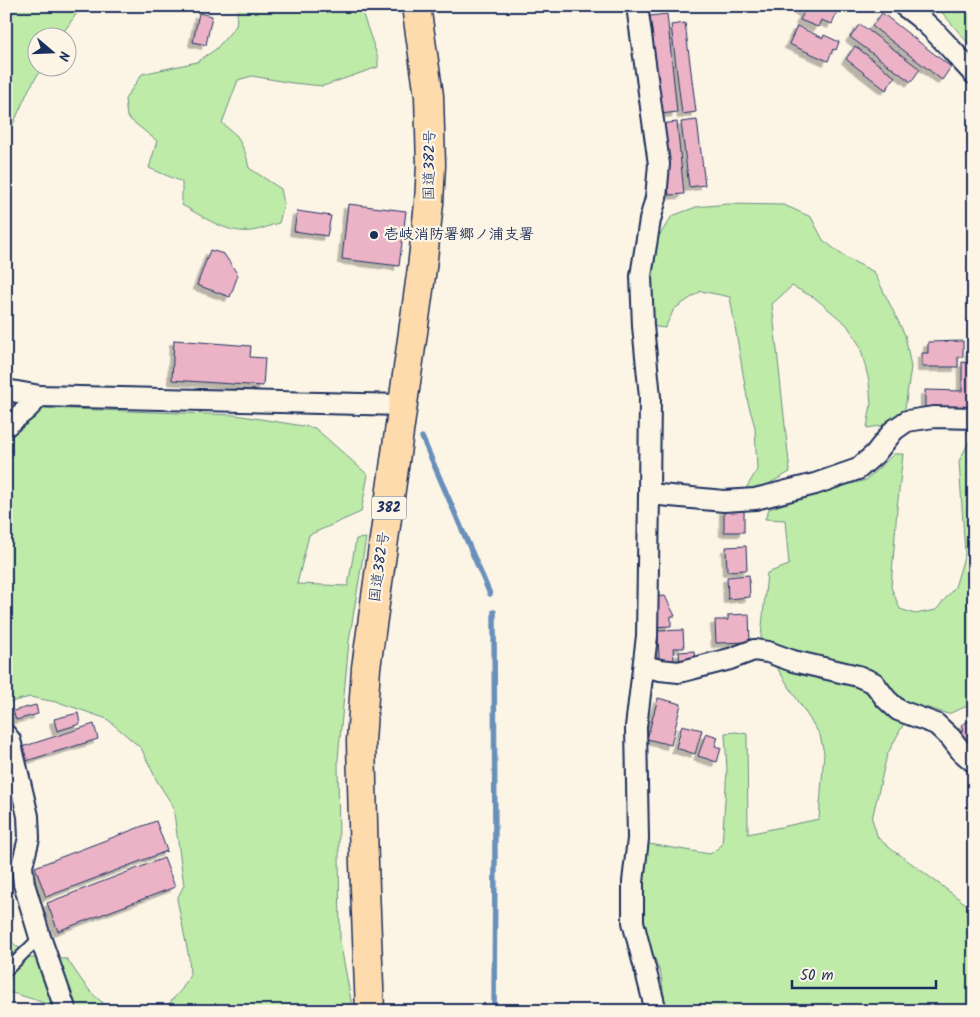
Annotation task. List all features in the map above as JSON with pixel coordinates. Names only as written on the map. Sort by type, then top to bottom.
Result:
[{"type":"highway","name":"国道382号","points":[[370,1011],[361,741],[366,668],[423,258],[431,165],[430,96],[416,6]]},
{"type":"street","points":[[637,6],[659,164],[656,198],[650,220],[641,276],[650,398],[649,494],[647,636],[636,727],[638,839],[633,882],[633,922],[656,1011]]},
{"type":"street","points":[[904,6],[939,36],[974,74]]},
{"type":"street","points":[[6,390],[40,396],[402,405]]},
{"type":"street","points":[[6,426],[40,396]]},
{"type":"street","points":[[649,494],[724,501],[755,499],[815,484],[858,469],[875,454],[894,430],[907,421],[934,417],[974,418]]},
{"type":"street","points":[[644,666],[679,672],[730,659],[754,650],[768,652],[793,662],[858,676],[874,683],[886,699],[898,710],[936,724],[974,762]]},
{"type":"street","points":[[6,734],[10,740],[28,816],[29,838],[22,866],[24,884],[66,1011]]},
{"type":"lane","points":[[6,971],[40,937]]},
{"type":"green space","points":[[6,6],[82,6],[66,28],[28,28],[28,78],[36,78],[10,131],[6,131]]},
{"type":"green space","points":[[238,6],[357,6],[363,15],[378,58],[378,67],[323,86],[252,76],[238,80],[222,123],[237,136],[246,154],[249,168],[281,189],[284,204],[279,223],[252,231],[233,230],[224,227],[182,205],[182,182],[149,168],[157,141],[127,117],[125,99],[142,74],[197,62],[216,49],[236,26]]},
{"type":"green space","points":[[948,6],[974,6],[974,50],[939,9]]},
{"type":"green space","points":[[728,204],[784,205],[811,217],[823,240],[845,257],[874,272],[905,335],[911,367],[904,415],[887,425],[867,428],[871,404],[869,381],[860,346],[847,325],[815,298],[792,286],[772,304],[790,472],[763,487],[745,490],[757,470],[755,427],[748,403],[730,297],[701,291],[674,309],[665,328],[650,326],[648,272],[657,239],[672,216],[696,207]]},
{"type":"green space","points":[[44,408],[236,415],[315,428],[368,475],[361,512],[309,535],[297,584],[348,586],[356,539],[366,538],[349,641],[338,759],[340,941],[353,1011],[161,1011],[182,989],[190,975],[189,958],[177,899],[184,885],[173,806],[157,781],[141,748],[107,719],[61,703],[30,697],[6,703],[6,439]]},
{"type":"green space","points":[[970,440],[974,440],[974,712],[970,705],[948,714],[925,707],[912,708],[887,755],[872,819],[878,838],[974,910],[974,1011],[666,1011],[661,975],[640,919],[643,843],[710,854],[722,845],[727,770],[725,733],[747,734],[748,834],[819,819],[824,753],[820,735],[777,668],[759,659],[767,573],[789,565],[785,520],[765,519],[769,509],[866,480],[894,454],[903,454],[891,587],[900,609],[915,614],[936,610],[955,587],[965,554],[959,461]]},
{"type":"green space","points":[[6,943],[13,943],[31,958],[67,959],[96,997],[103,1003],[121,1011],[62,1011],[36,1000],[12,993],[6,994]]},
{"type":"building","points":[[798,6],[839,6],[832,24],[821,20],[818,27],[800,20],[804,12],[797,9]]},
{"type":"building","points":[[199,13],[212,16],[206,45],[193,42]]},
{"type":"building","points":[[882,13],[951,67],[942,80],[872,26]]},
{"type":"building","points":[[667,14],[677,112],[661,114],[650,16]]},
{"type":"building","points":[[685,23],[696,112],[682,114],[671,25]]},
{"type":"building","points":[[860,24],[920,69],[911,82],[850,37]]},
{"type":"building","points":[[797,26],[823,38],[824,35],[839,42],[836,50],[833,49],[828,61],[789,44]]},
{"type":"building","points":[[855,46],[895,77],[886,90],[846,59]]},
{"type":"building","points":[[697,120],[705,185],[689,187],[681,122]]},
{"type":"building","points":[[677,122],[684,194],[669,195],[661,124]]},
{"type":"building","name":"壱岐消防署郷ノ浦支署","points":[[348,204],[406,211],[399,266],[342,259]]},
{"type":"building","points":[[297,211],[331,216],[327,236],[294,231]]},
{"type":"building","points":[[210,250],[224,254],[238,275],[230,297],[197,285]]},
{"type":"building","points":[[174,340],[251,346],[250,357],[265,358],[263,386],[172,380]]},
{"type":"building","points":[[963,341],[963,357],[958,357],[958,367],[922,367],[922,353],[928,353],[928,342]]},
{"type":"building","points":[[970,350],[974,350],[974,410],[925,409],[925,390],[962,391],[962,362],[970,363]]},
{"type":"building","points":[[6,400],[18,404],[6,412]]},
{"type":"building","points":[[724,509],[744,509],[744,532],[724,532]]},
{"type":"building","points":[[746,546],[747,570],[727,571],[726,547]]},
{"type":"building","points":[[749,575],[750,597],[728,599],[727,577]]},
{"type":"building","points":[[665,596],[675,616],[671,616],[671,626],[653,627],[652,597]]},
{"type":"building","points":[[749,614],[750,642],[716,643],[715,620],[728,620],[728,615]]},
{"type":"building","points":[[683,630],[684,648],[673,648],[674,662],[659,662],[658,631]]},
{"type":"building","points":[[694,651],[695,664],[680,665],[679,652]]},
{"type":"building","points":[[658,698],[681,704],[671,745],[647,739]]},
{"type":"building","points":[[36,705],[38,714],[16,720],[13,711]]},
{"type":"building","points":[[78,713],[80,724],[57,731],[54,719]]},
{"type":"building","points":[[971,720],[974,726],[974,740],[964,745],[958,733],[964,730],[961,725]]},
{"type":"building","points":[[94,724],[98,739],[26,761],[22,747]]},
{"type":"building","points":[[682,725],[702,730],[695,754],[676,748]]},
{"type":"building","points":[[706,733],[718,737],[715,746],[721,748],[717,762],[698,756]]},
{"type":"building","points":[[156,821],[167,851],[46,897],[35,867]]},
{"type":"building","points":[[164,858],[175,887],[58,931],[47,903]]},
{"type":"building","points":[[38,1008],[38,1011],[15,1011],[15,1010]]},
{"type":"waterway","points":[[422,437],[490,594]]},
{"type":"waterway","points":[[494,612],[494,1011]]},
{"type":"place","name":"壱岐消防署郷ノ浦支署","points":[[374,235]]}]
